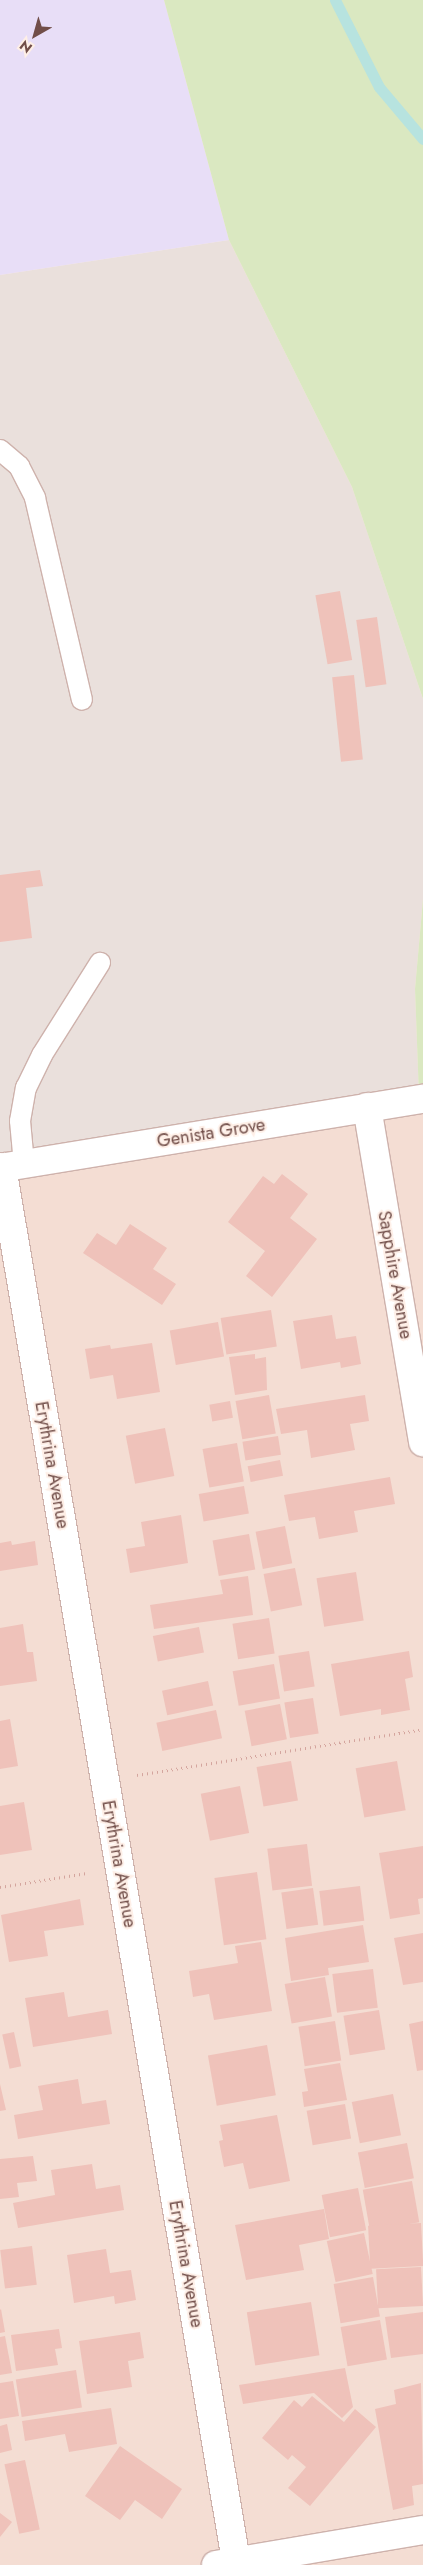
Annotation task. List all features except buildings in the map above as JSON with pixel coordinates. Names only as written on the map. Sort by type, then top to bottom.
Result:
[{"type":"street","name":"Genista Grove","points":[[9,1166],[423,1098]]},
{"type":"street","name":"Sapphire Avenue","points":[[367,1107],[423,1442]]},
{"type":"street","name":"Erythrina Avenue","points":[[9,1166],[120,1868],[226,2563]]},
{"type":"street","points":[[226,2563],[423,2530]]},
{"type":"lane","points":[[0,450],[19,466],[35,498],[82,700]]},
{"type":"lane","points":[[9,1166],[26,1088],[42,1055],[100,963]]},
{"type":"path","points":[[105,1780],[423,1729]]},
{"type":"path","points":[[0,1888],[120,1868]]},
{"type":"shaded area","points":[[0,0],[164,0],[229,240],[0,275]]},
{"type":"shaded area","points":[[229,240],[352,487],[423,699],[423,899],[415,989],[419,1097],[0,1165],[0,275]]},
{"type":"shaded area","points":[[0,1096],[423,1096],[423,2565],[0,2565]]},
{"type":"green space","points":[[164,0],[423,0],[423,699],[352,487],[229,240]]},
{"type":"green space","points":[[423,899],[423,1096],[419,1097],[415,989]]},
{"type":"waterway","points":[[335,0],[379,87],[423,139]]}]
